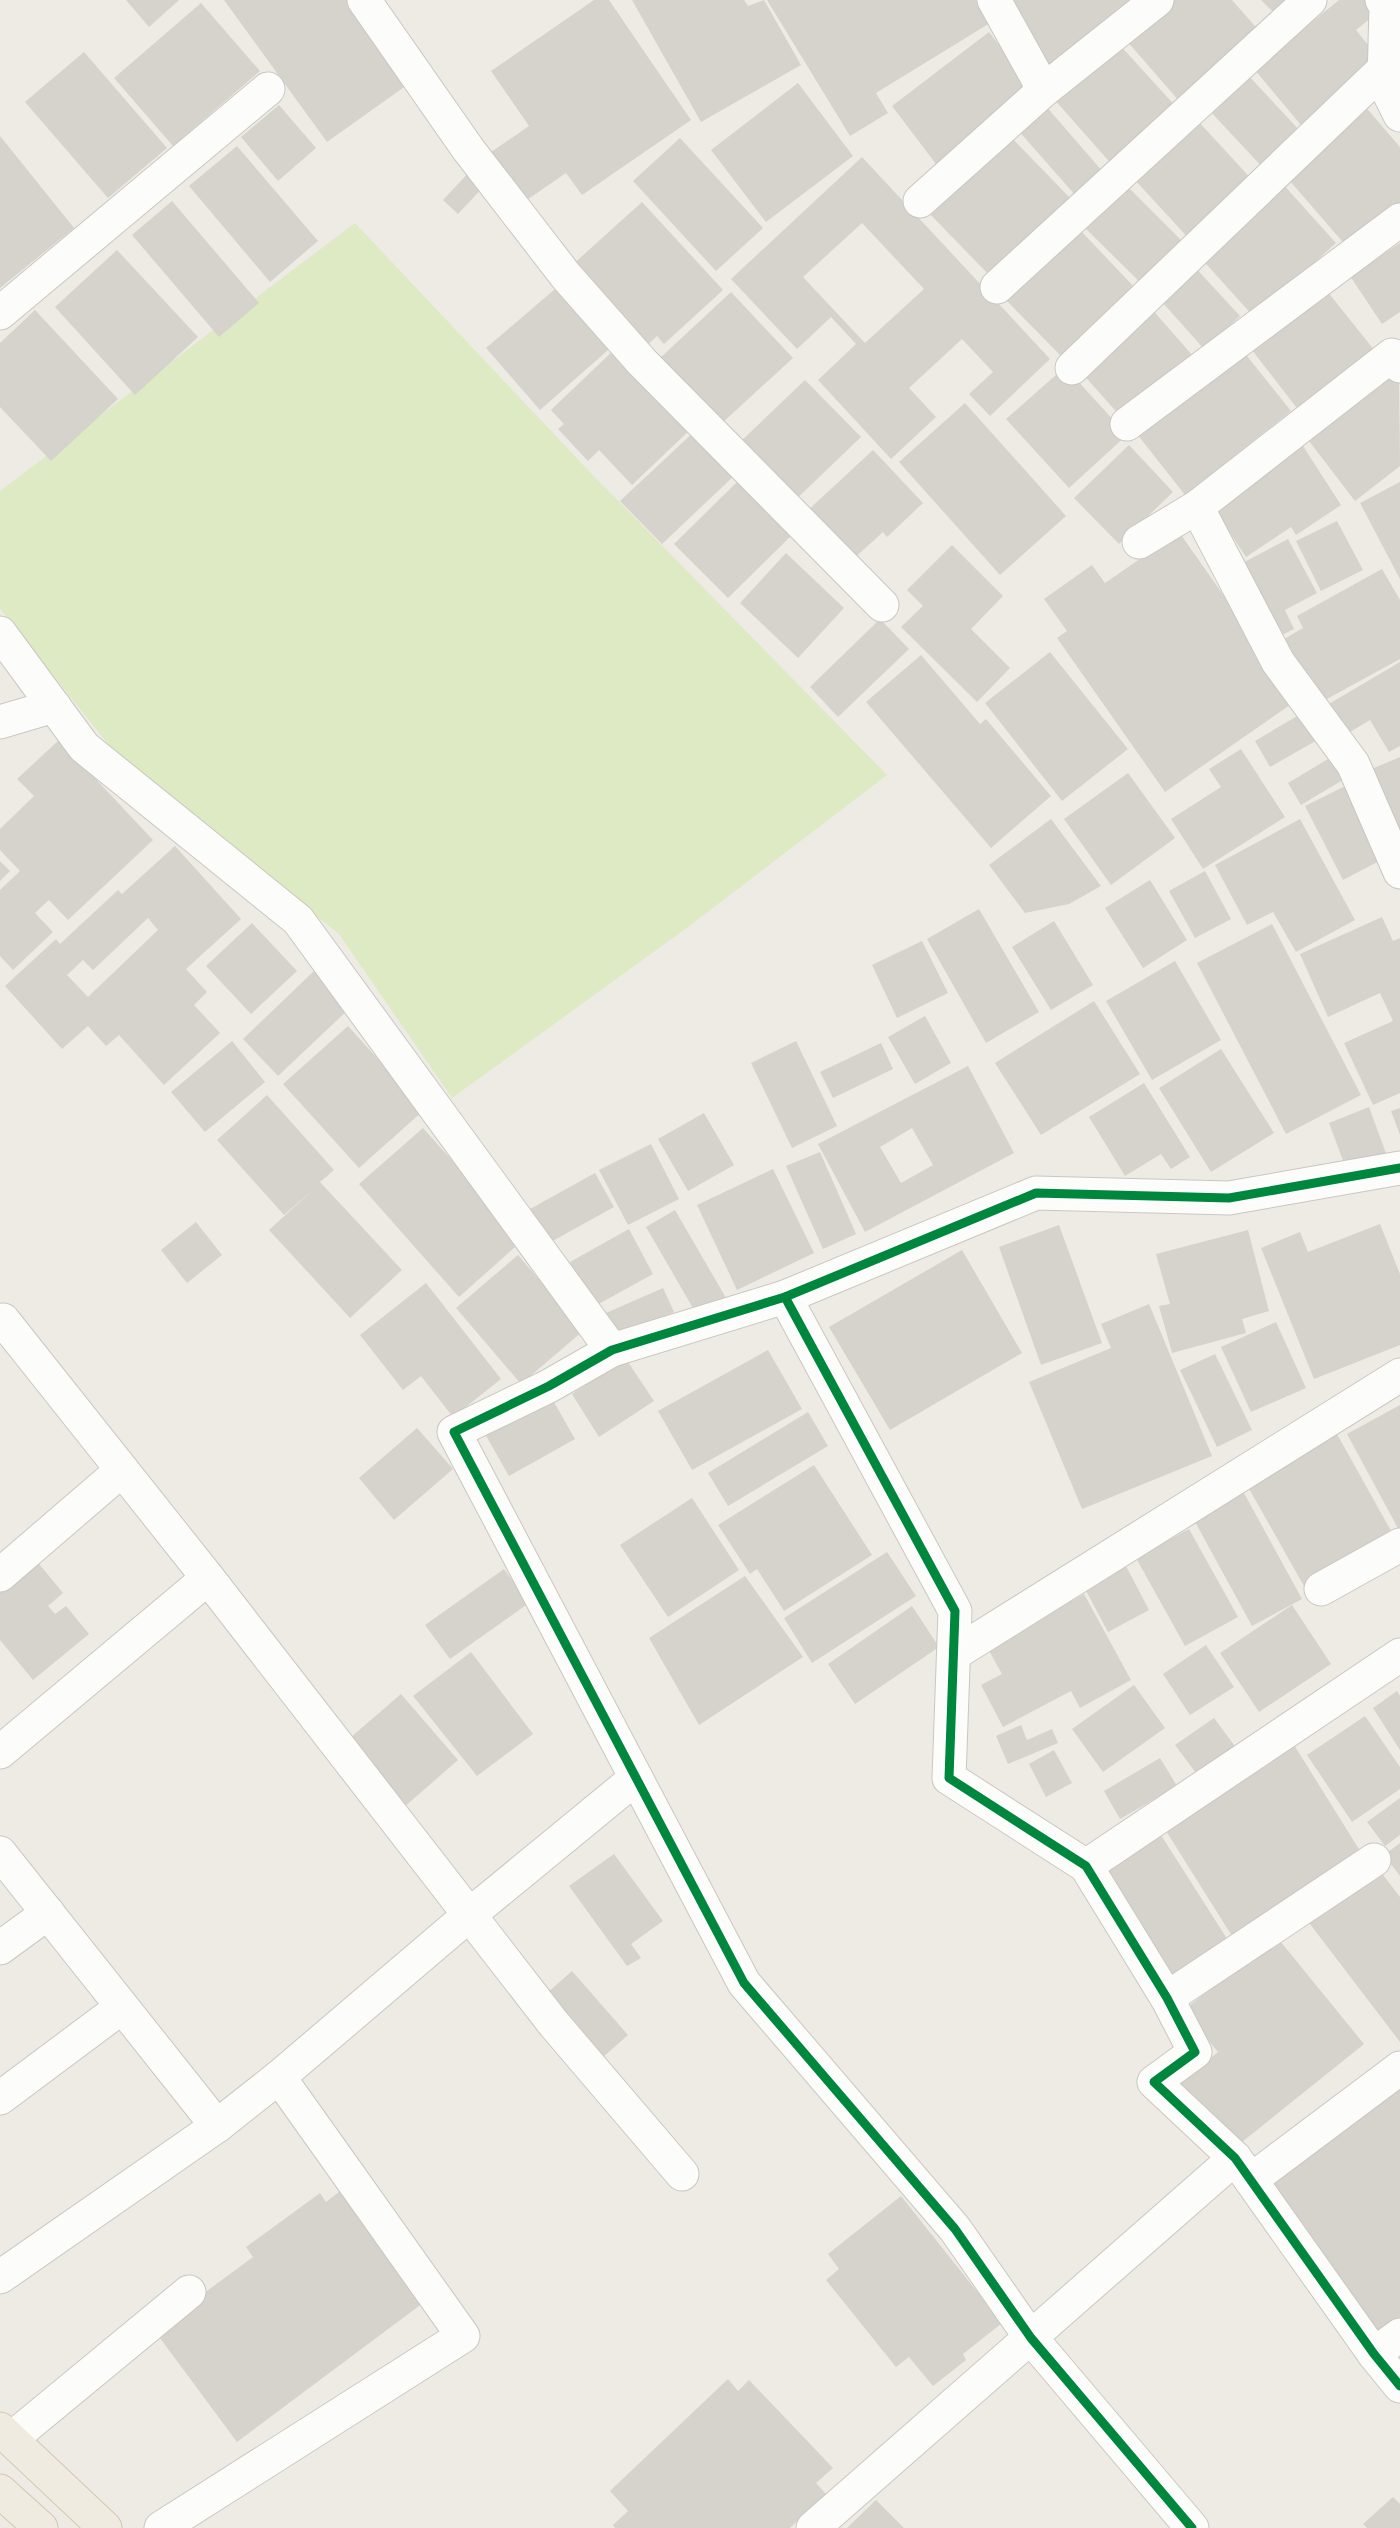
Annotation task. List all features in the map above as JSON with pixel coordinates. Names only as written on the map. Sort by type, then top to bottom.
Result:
[{"type":"main road","points":[[6,2434],[105,2528]]},
{"type":"main road","points":[[0,2491],[41,2528]]},
{"type":"street","points":[[364,0],[468,149],[566,276],[642,362],[882,605]]},
{"type":"street","points":[[994,0],[1044,90]]},
{"type":"street","points":[[920,201],[1044,90],[1157,0]]},
{"type":"street","points":[[997,287],[1310,0]]},
{"type":"street","points":[[1382,0],[1386,6],[1384,83],[1400,116]]},
{"type":"street","points":[[1072,368],[1385,68]]},
{"type":"street","points":[[0,313],[268,89]]},
{"type":"street","points":[[1127,424],[1400,220]]},
{"type":"street","points":[[1139,542],[1197,507],[1392,355],[1400,366]]},
{"type":"street","points":[[1197,507],[1278,662],[1353,765],[1400,872]]},
{"type":"street","points":[[0,633],[84,747],[298,921],[612,1350]]},
{"type":"street","points":[[0,722],[54,706]]},
{"type":"street","points":[[1192,2528],[1031,2338],[954,2229],[744,1983],[454,1432],[549,1386],[612,1350],[785,1297],[1036,1193],[1229,1198],[1398,1172]]},
{"type":"street","points":[[785,1297],[955,1611],[949,1778],[1086,1866],[1167,1998],[1195,2052],[1154,2082],[1243,2169],[1374,2354],[1400,2386]]},
{"type":"street","points":[[0,1323],[3,1320],[208,1578],[554,2024],[682,2174]]},
{"type":"street","points":[[954,1654],[1400,1375]]},
{"type":"street","points":[[0,1575],[122,1470]]},
{"type":"street","points":[[1321,1588],[1400,1545]]},
{"type":"street","points":[[0,1752],[208,1578]]},
{"type":"street","points":[[1086,1866],[1400,1654]]},
{"type":"street","points":[[0,2277],[217,2126],[279,2077],[468,1916],[636,1778]]},
{"type":"street","points":[[0,1853],[217,2126]]},
{"type":"street","points":[[1167,1998],[1374,1860]]},
{"type":"street","points":[[0,1948],[48,1913]]},
{"type":"street","points":[[0,2098],[122,2007]]},
{"type":"street","points":[[813,2528],[1031,2338],[1243,2169],[1400,2068]]},
{"type":"street","points":[[161,2528],[463,2336],[279,2077]]},
{"type":"street","points":[[6,2434],[189,2292]]},
{"type":"street","points":[[1374,2354],[1400,2335]]},
{"type":"green space","points":[[355,223],[586,468],[887,775],[688,927],[452,1098],[339,934],[124,764],[0,609],[0,491]]},
{"type":"building","points":[[126,0],[179,0],[149,27]]},
{"type":"building","points":[[224,0],[356,0],[414,80],[327,142]]},
{"type":"building","points":[[594,0],[609,0],[691,120],[582,195],[566,173],[518,206],[484,157],[529,126],[491,71]]},
{"type":"building","points":[[632,0],[744,0],[748,6],[764,0],[801,65],[701,122]]},
{"type":"building","points":[[767,0],[976,0],[990,23],[876,93],[888,113],[850,136]]},
{"type":"building","points":[[1005,0],[1147,0],[1048,77]]},
{"type":"building","points":[[1173,0],[1232,0],[1261,33],[1180,102],[1126,40]]},
{"type":"building","points":[[1261,0],[1292,0],[1276,15]]},
{"type":"building","points":[[1339,0],[1366,0],[1377,13],[1356,30],[1385,66],[1306,131],[1254,69]]},
{"type":"building","points":[[201,3],[260,71],[173,146],[114,78]]},
{"type":"building","points":[[989,32],[1037,95],[939,168],[892,106]]},
{"type":"building","points":[[1117,42],[1179,110],[1115,168],[1054,99]]},
{"type":"building","points":[[84,52],[167,148],[108,198],[25,102]]},
{"type":"building","points":[[1247,74],[1303,134],[1265,170],[1209,110]]},
{"type":"building","points":[[798,83],[853,156],[766,222],[711,150]]},
{"type":"building","points":[[1363,104],[1400,147],[1400,203],[1348,248],[1283,173]]},
{"type":"building","points":[[279,105],[316,148],[278,181],[241,137]]},
{"type":"building","points":[[1045,105],[1103,172],[1076,196],[1017,129]]},
{"type":"building","points":[[1197,120],[1256,184],[1193,243],[1134,179]]},
{"type":"building","points":[[1007,133],[1072,200],[991,277],[926,210]]},
{"type":"building","points":[[0,136],[74,228],[0,288]]},
{"type":"building","points":[[680,138],[763,228],[716,271],[633,181]]},
{"type":"building","points":[[237,146],[318,241],[270,282],[189,186]]},
{"type":"building","points":[[862,157],[1050,359],[990,416],[969,394],[993,372],[962,339],[909,388],[936,417],[891,459],[818,380],[856,344],[831,317],[797,349],[731,279]],"holes":[[[862,223],[924,289],[865,343],[803,277]]]},
{"type":"building","points":[[473,168],[488,182],[458,214],[443,200]]},
{"type":"building","points":[[1281,182],[1336,243],[1254,317],[1199,256]]},
{"type":"building","points":[[1128,187],[1185,244],[1144,286],[1086,229]]},
{"type":"building","points":[[172,201],[259,303],[219,337],[132,235]]},
{"type":"building","points":[[642,202],[723,290],[664,344],[657,336],[644,348],[570,267]]},
{"type":"building","points":[[1081,231],[1136,289],[1063,358],[1007,301]]},
{"type":"building","points":[[1400,243],[1400,312],[1382,324],[1350,276]]},
{"type":"building","points":[[117,250],[198,337],[135,395],[55,307]]},
{"type":"building","points":[[1191,263],[1240,316],[1204,349],[1155,294]]},
{"type":"building","points":[[561,284],[616,343],[540,410],[486,348]]},
{"type":"building","points":[[1327,291],[1379,356],[1303,416],[1252,350]]},
{"type":"building","points":[[731,292],[793,358],[720,425],[659,359]]},
{"type":"building","points":[[1151,308],[1193,356],[1122,418],[1080,371]]},
{"type":"building","points":[[35,310],[118,399],[51,461],[0,407],[0,343]]},
{"type":"building","points":[[618,346],[694,426],[632,485],[599,450],[588,461],[558,429],[564,424],[551,410]]},
{"type":"building","points":[[1243,351],[1291,411],[1185,495],[1137,434]]},
{"type":"building","points":[[1065,367],[1127,435],[1069,488],[1006,419]]},
{"type":"building","points":[[1399,371],[1400,466],[1355,501],[1309,441]]},
{"type":"building","points":[[805,380],[861,437],[789,506],[737,445]]},
{"type":"building","points":[[965,403],[1066,516],[1000,575],[899,462]]},
{"type":"building","points":[[697,429],[737,473],[662,544],[620,501]]},
{"type":"building","points":[[1129,445],[1173,492],[1119,544],[1074,498]]},
{"type":"building","points":[[1303,446],[1341,505],[1296,535],[1291,527],[1246,557],[1212,506]]},
{"type":"building","points":[[873,450],[923,503],[887,537],[883,532],[850,562],[805,513]]},
{"type":"building","points":[[741,478],[794,533],[728,598],[674,544]]},
{"type":"building","points":[[1400,482],[1400,579],[1360,503]]},
{"type":"building","points":[[1337,521],[1363,570],[1321,591],[1296,541]]},
{"type":"building","points":[[1179,532],[1297,700],[1165,792],[1057,638],[1067,631],[1044,599],[1092,565],[1105,583]]},
{"type":"building","points":[[1288,539],[1317,593],[1285,610],[1294,629],[1272,640],[1233,568]]},
{"type":"building","points":[[952,545],[1003,596],[971,629],[1010,668],[977,702],[901,627],[923,606],[907,590]]},
{"type":"building","points":[[786,553],[844,608],[798,658],[740,603]]},
{"type":"building","points":[[1382,569],[1400,600],[1400,659],[1314,706],[1279,642],[1303,628],[1297,616]]},
{"type":"building","points":[[880,619],[909,649],[838,717],[810,687]]},
{"type":"building","points":[[1050,652],[1128,749],[1062,801],[985,703]]},
{"type":"building","points":[[921,655],[980,724],[986,719],[1051,796],[991,848],[866,702]]},
{"type":"building","points":[[1400,662],[1400,746],[1389,752],[1370,720],[1340,738],[1322,708]]},
{"type":"building","points":[[1304,712],[1319,739],[1270,767],[1255,741]]},
{"type":"building","points":[[59,740],[153,840],[68,920],[49,900],[35,913],[53,932],[13,970],[0,956],[0,890],[20,871],[0,850],[0,829],[34,796],[17,779]]},
{"type":"building","points":[[1241,749],[1285,817],[1203,869],[1171,819],[1221,787],[1209,769]]},
{"type":"building","points":[[1338,753],[1351,775],[1301,805],[1288,783]]},
{"type":"building","points":[[1400,757],[1400,866],[1362,773]]},
{"type":"building","points":[[1128,773],[1175,838],[1111,885],[1064,819]]},
{"type":"building","points":[[1347,785],[1385,858],[1343,880],[1305,806]]},
{"type":"building","points":[[1051,819],[1101,886],[1069,904],[1025,913],[989,865]]},
{"type":"building","points":[[1300,819],[1355,920],[1296,952],[1273,912],[1247,925],[1215,865]]},
{"type":"building","points":[[175,846],[241,919],[186,969],[207,992],[194,1005],[220,1033],[164,1085],[119,1035],[106,1046],[88,1026],[62,1049],[5,986],[56,939],[60,944],[118,890],[122,894]],"holes":[[[148,918],[158,930],[88,997],[67,975],[83,960],[93,970]]]},
{"type":"building","points":[[0,861],[10,871],[0,881]]},
{"type":"building","points":[[1205,871],[1231,919],[1195,938],[1169,891]]},
{"type":"building","points":[[1150,880],[1187,940],[1143,968],[1105,908]]},
{"type":"building","points":[[979,909],[1039,1012],[986,1043],[927,939]]},
{"type":"building","points":[[1382,917],[1393,941],[1400,938],[1400,1093],[1373,1105],[1344,1043],[1393,1021],[1380,993],[1328,1017],[1300,954]]},
{"type":"building","points":[[1054,921],[1093,985],[1051,1010],[1012,947]]},
{"type":"building","points":[[252,923],[297,971],[251,1014],[206,966]]},
{"type":"building","points":[[1272,924],[1361,1095],[1286,1134],[1197,963]]},
{"type":"building","points":[[922,941],[948,993],[897,1018],[872,965]]},
{"type":"building","points":[[1175,961],[1221,1040],[1152,1080],[1106,1001]]},
{"type":"building","points":[[315,970],[351,1007],[278,1076],[243,1039]]},
{"type":"building","points":[[1094,1001],[1140,1074],[1041,1135],[995,1063]]},
{"type":"building","points":[[925,1016],[951,1063],[915,1084],[888,1037]]},
{"type":"building","points":[[348,1026],[424,1110],[359,1168],[283,1084]]},
{"type":"building","points":[[232,1041],[265,1082],[205,1132],[171,1092]]},
{"type":"building","points":[[796,1041],[837,1126],[792,1148],[751,1063]]},
{"type":"building","points":[[881,1043],[893,1069],[833,1098],[820,1072]]},
{"type":"building","points":[[1221,1049],[1274,1133],[1211,1172],[1159,1088]]},
{"type":"building","points":[[968,1066],[1014,1153],[865,1232],[818,1144]],"holes":[[[912,1128],[933,1165],[901,1183],[880,1147]]]},
{"type":"building","points":[[1144,1083],[1190,1157],[1171,1169],[1161,1154],[1125,1176],[1089,1117]]},
{"type":"building","points":[[267,1095],[334,1170],[320,1182],[402,1270],[350,1318],[269,1230],[315,1188],[284,1215],[217,1140]]},
{"type":"building","points":[[1369,1107],[1387,1156],[1347,1171],[1329,1123]]},
{"type":"building","points":[[1400,1108],[1400,1135],[1391,1111]]},
{"type":"building","points":[[704,1113],[734,1165],[688,1191],[658,1139]]},
{"type":"building","points":[[423,1128],[523,1240],[459,1297],[359,1184]]},
{"type":"building","points":[[651,1144],[679,1199],[628,1225],[599,1170]]},
{"type":"building","points":[[820,1152],[856,1234],[823,1249],[786,1166]]},
{"type":"building","points":[[773,1169],[814,1253],[737,1290],[697,1205]]},
{"type":"building","points":[[595,1173],[614,1207],[540,1248],[521,1214]]},
{"type":"building","points":[[675,1210],[726,1298],[697,1315],[646,1227]]},
{"type":"building","points":[[196,1222],[222,1255],[187,1283],[161,1250]]},
{"type":"building","points":[[1380,1224],[1400,1274],[1400,1345],[1314,1379],[1261,1248],[1300,1232],[1308,1252]]},
{"type":"building","points":[[1059,1225],[1102,1343],[1041,1365],[999,1247]]},
{"type":"building","points":[[629,1229],[653,1274],[595,1306],[570,1262]]},
{"type":"building","points":[[1248,1230],[1269,1311],[1242,1319],[1246,1333],[1172,1353],[1159,1306],[1170,1304],[1156,1254]]},
{"type":"building","points":[[962,1250],[1022,1353],[890,1430],[829,1327]]},
{"type":"building","points":[[518,1255],[583,1331],[521,1384],[456,1308]]},
{"type":"building","points":[[426,1283],[501,1379],[453,1417],[421,1376],[403,1390],[360,1335]]},
{"type":"building","points":[[663,1288],[674,1312],[617,1337],[606,1313]]},
{"type":"building","points":[[1149,1304],[1212,1456],[1082,1509],[1029,1382],[1111,1348],[1101,1324]]},
{"type":"building","points":[[1276,1322],[1306,1388],[1251,1412],[1221,1347]]},
{"type":"building","points":[[768,1350],[802,1409],[692,1470],[658,1411]]},
{"type":"building","points":[[1215,1354],[1252,1430],[1217,1447],[1180,1370]]},
{"type":"building","points":[[626,1359],[654,1401],[599,1437],[572,1394]]},
{"type":"building","points":[[551,1397],[575,1439],[509,1476],[485,1434]]},
{"type":"building","points":[[1400,1405],[1400,1532],[1347,1434]]},
{"type":"building","points":[[808,1412],[828,1446],[728,1506],[708,1473]]},
{"type":"building","points":[[417,1428],[453,1469],[394,1520],[359,1478]]},
{"type":"building","points":[[1337,1434],[1395,1538],[1305,1588],[1247,1485]]},
{"type":"building","points":[[814,1465],[872,1555],[784,1611],[757,1569],[750,1574],[718,1525]]},
{"type":"building","points":[[1244,1493],[1302,1599],[1252,1626],[1194,1520]]},
{"type":"building","points":[[692,1498],[739,1570],[668,1617],[620,1545]]},
{"type":"building","points":[[1189,1529],[1238,1617],[1185,1646],[1136,1558]]},
{"type":"building","points":[[887,1552],[916,1596],[812,1663],[784,1618]]},
{"type":"building","points":[[35,1559],[63,1593],[48,1606],[55,1614],[66,1606],[89,1634],[33,1680],[0,1640],[0,1588]]},
{"type":"building","points":[[1125,1564],[1149,1610],[1108,1632],[1083,1585]]},
{"type":"building","points":[[504,1569],[529,1603],[450,1659],[425,1625]]},
{"type":"building","points":[[745,1576],[803,1657],[699,1725],[649,1638]]},
{"type":"building","points":[[1084,1594],[1131,1680],[1080,1708],[1071,1691],[1003,1727],[981,1685],[1002,1674],[987,1647]]},
{"type":"building","points":[[1292,1605],[1331,1664],[1259,1712],[1220,1653]]},
{"type":"building","points":[[912,1606],[939,1647],[855,1704],[828,1664]]},
{"type":"building","points":[[1206,1645],[1234,1687],[1190,1715],[1163,1674]]},
{"type":"building","points":[[471,1652],[533,1734],[477,1776],[413,1696]]},
{"type":"building","points":[[1134,1685],[1165,1728],[1103,1772],[1072,1729]]},
{"type":"building","points":[[1397,1691],[1400,1696],[1400,1750],[1373,1708]]},
{"type":"building","points":[[401,1694],[458,1760],[403,1808],[350,1738]]},
{"type":"building","points":[[1365,1716],[1400,1767],[1400,1789],[1352,1822],[1307,1755]]},
{"type":"building","points":[[1214,1718],[1237,1749],[1199,1777],[1175,1745]]},
{"type":"building","points":[[1021,1725],[1027,1740],[1052,1729],[1058,1743],[1008,1764],[996,1736]]},
{"type":"building","points":[[1294,1745],[1367,1862],[1237,1944],[1163,1826]]},
{"type":"building","points":[[1054,1750],[1072,1783],[1046,1797],[1029,1764]]},
{"type":"building","points":[[1160,1758],[1177,1786],[1120,1819],[1104,1791]]},
{"type":"building","points":[[1400,1798],[1400,1835],[1385,1846],[1367,1822]]},
{"type":"building","points":[[1159,1832],[1231,1945],[1171,1983],[1099,1871]]},
{"type":"building","points":[[1400,1843],[1400,1876],[1384,1855]]},
{"type":"building","points":[[614,1854],[663,1921],[631,1944],[641,1958],[627,1966],[569,1886]]},
{"type":"building","points":[[1377,1867],[1400,1897],[1400,2042],[1307,1920]]},
{"type":"building","points":[[1276,1936],[1364,2044],[1232,2150],[1179,2084],[1218,2052],[1184,2010]]},
{"type":"building","points":[[572,1971],[628,2035],[594,2065],[538,2001]]},
{"type":"building","points":[[1400,2088],[1400,2317],[1376,2334],[1268,2182]]},
{"type":"building","points":[[348,2185],[431,2297],[237,2442],[154,2330],[253,2257],[246,2247],[320,2193],[326,2202]]},
{"type":"building","points":[[901,2196],[1002,2323],[963,2354],[966,2360],[933,2386],[909,2357],[896,2367],[826,2280],[839,2269],[828,2254]]},
{"type":"building","points":[[728,2379],[738,2391],[749,2380],[833,2468],[816,2483],[826,2494],[790,2528],[615,2528],[613,2525],[628,2511],[610,2491]]},
{"type":"building","points":[[1393,2497],[1400,2504],[1400,2528],[1367,2528],[1363,2524]]},
{"type":"building","points":[[876,2500],[904,2528],[847,2528]]},
{"type":"cycle path","points":[[1192,2528],[1031,2338],[955,2229],[744,1983],[454,1432],[549,1386],[612,1350],[785,1297],[1036,1193],[1229,1198],[1400,1168]]},
{"type":"cycle path","points":[[785,1297],[955,1611],[949,1778],[1086,1866],[1167,1998],[1195,2052],[1154,2082],[1235,2158],[1374,2354],[1400,2386]]}]
